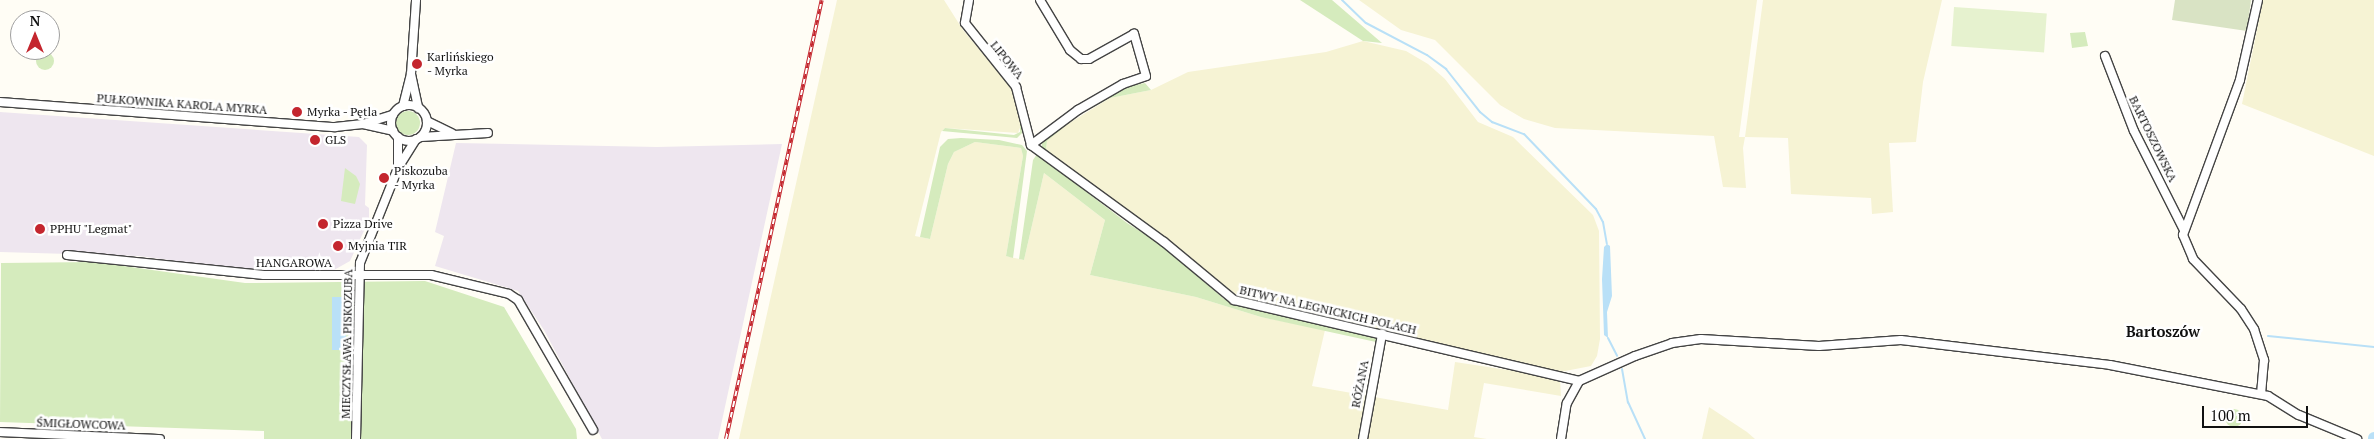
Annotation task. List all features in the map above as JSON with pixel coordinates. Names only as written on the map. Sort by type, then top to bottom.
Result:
[{"type":"street","points":[[416,0],[411,74],[403,106],[393,115],[396,134],[406,141],[452,133],[488,133]]},
{"type":"street","name":"LIPOWA","points":[[969,0],[965,23],[1016,87],[1031,145]]},
{"type":"street","points":[[1031,145],[1078,110],[1123,84],[1146,76],[1134,34],[1089,59],[1081,60],[1070,50],[1040,0]]},
{"type":"street","points":[[2184,230],[2240,80],[2258,0]]},
{"type":"street","name":"BARTOSZOWSKA","points":[[2105,56],[2134,131],[2184,230],[2183,241],[2190,255],[2241,309],[2254,329],[2264,360],[2261,394]]},
{"type":"street","points":[[411,74],[418,108],[427,121],[452,133]]},
{"type":"street","name":"PUŁKOWNIKA KAROLA MYRKA","points":[[0,102],[335,127],[363,124],[393,115]]},
{"type":"street","points":[[403,106],[418,108]]},
{"type":"street","points":[[418,138],[427,121]]},
{"type":"street","name":"PUŁKOWNIKA KAROLA MYRKA","points":[[363,124],[396,134]]},
{"type":"street","name":"MIECZYSŁAWA PISKOZUBA","points":[[396,134],[398,168]]},
{"type":"street","name":"MIECZYSŁAWA PISKOZUBA","points":[[356,439],[362,257],[398,168],[418,138]]},
{"type":"street","name":"BITWY NA LEGNICKICH POLACH","points":[[1031,145],[1164,242],[1234,300],[1579,381]]},
{"type":"street","name":"HANGAROWA","points":[[67,255],[264,276],[431,274],[514,297],[593,430]]},
{"type":"street","name":"RÓŻANA","points":[[1363,439],[1382,334]]},
{"type":"street","points":[[1561,439],[1567,403],[1579,381],[1635,356],[1685,340],[1819,346],[1901,340],[2110,365],[2261,394],[2357,439]]},
{"type":"street","name":"ŚMIGŁOWCOWA","points":[[0,432],[160,439]]},
{"type":"shaded area","points":[[837,0],[944,0],[963,30],[1014,91],[1021,125],[1018,133],[945,128],[941,132],[915,236],[930,239],[948,164],[954,152],[975,142],[1021,148],[1023,156],[1006,256],[1024,260],[1044,173],[1105,220],[1090,275],[1196,297],[1261,317],[1325,330],[1312,386],[1448,410],[1455,362],[1560,378],[1561,396],[1484,383],[1474,437],[1487,439],[739,439]]},
{"type":"shaded area","points":[[1359,0],[1757,0],[1739,137],[1745,137],[1743,148],[1746,188],[1723,187],[1714,136],[1555,128],[1524,119],[1500,105],[1435,40],[1401,30]]},
{"type":"shaded area","points":[[1763,0],[1942,0],[1923,82],[1916,142],[1889,143],[1893,212],[1872,214],[1871,198],[1791,194],[1788,138],[1745,137]]},
{"type":"shaded area","points":[[2263,0],[2374,0],[2374,156],[2242,104]]},
{"type":"shaded area","points":[[1363,41],[1406,51],[1428,64],[1445,79],[1478,122],[1513,137],[1593,215],[1599,231],[1600,339],[1597,356],[1591,366],[1560,372],[1245,301],[1046,149],[1047,141],[1058,130],[1110,98],[1151,90],[1188,72],[1326,52]]},
{"type":"shaded area","points":[[0,112],[359,137],[367,145],[365,205],[369,208],[369,220],[350,261],[334,270],[243,270],[139,256],[0,252]]},
{"type":"shaded area","points":[[456,143],[657,147],[782,144],[718,439],[602,439],[544,330],[518,291],[435,266],[444,236],[435,232]]},
{"type":"shaded area","points":[[1709,407],[1747,432],[1755,439],[1702,439]]},
{"type":"green space","points":[[1300,0],[1332,0],[1382,43],[1363,41]]},
{"type":"green space","points":[[2175,0],[2251,0],[2247,31],[2172,20]]},
{"type":"green space","points":[[1954,7],[2047,13],[2044,52],[1951,46]]},
{"type":"green space","points":[[2085,32],[2088,46],[2072,48],[2070,33]]},
{"type":"green space","points":[[36,60],[54,60],[51,67],[45,70],[39,67],[36,61]]},
{"type":"green space","points":[[1145,83],[1151,90],[1110,98],[1079,115],[1047,141],[1046,149],[1073,170],[1042,149],[1042,143],[1059,125],[1125,87]]},
{"type":"green space","points":[[408,111],[417,114],[420,123],[417,132],[408,135],[399,132],[396,123],[399,114]]},
{"type":"green space","points":[[1020,121],[1023,132],[1017,138],[942,131],[945,128],[1014,135],[1020,132]]},
{"type":"green space","points":[[948,139],[999,140],[1022,145],[1027,151],[1013,258],[1006,256],[1023,156],[1021,148],[975,142],[954,152],[948,164],[930,239],[920,237],[940,147]]},
{"type":"green space","points":[[1037,154],[1127,223],[1159,243],[1224,299],[1278,315],[1376,338],[1376,342],[1261,317],[1196,297],[1090,275],[1105,220],[1044,173],[1024,260],[1019,259],[1033,160]]},
{"type":"green space","points":[[345,168],[356,176],[360,184],[355,204],[341,201]]},
{"type":"green space","points":[[95,262],[245,283],[425,281],[504,307],[576,429],[577,439],[264,439],[264,431],[0,422],[1,263]]},
{"type":"green space","points":[[2230,409],[2238,409],[2243,414],[2241,425],[2230,427],[2225,422],[2225,414]]},
{"type":"water","points":[[1607,244],[1610,246],[1612,296],[1607,312],[1608,338],[1604,335],[1602,279],[1604,247]]},
{"type":"water","points":[[332,297],[346,297],[346,350],[332,350]]},
{"type":"waterway","points":[[1342,0],[1366,23],[1427,55],[1446,69],[1480,112],[1492,122],[1524,134],[1596,209],[1603,222],[1607,244]]},
{"type":"waterway","points":[[2268,336],[2374,347]]},
{"type":"waterway","points":[[1608,338],[1617,356]]},
{"type":"waterway","points":[[1622,369],[1628,402],[1645,439]]},
{"type":"railway","points":[[726,439],[822,0]]},
{"type":"place","name":"Karlińskiego - Myrka","points":[[417,64]]},
{"type":"place","name":"Myrka - Pętla","points":[[297,112]]},
{"type":"place","name":"GLS","points":[[315,140]]},
{"type":"place","name":"Piskozuba - Myrka","points":[[384,178]]},
{"type":"place","name":"Pizza Drive","points":[[323,224]]},
{"type":"place","name":"PPHU \"Legmat\"","points":[[40,229]]},
{"type":"place","name":"Myjnia TIR","points":[[338,246]]},
{"type":"district","name":"Bartoszów","points":[[2163,332]]}]
